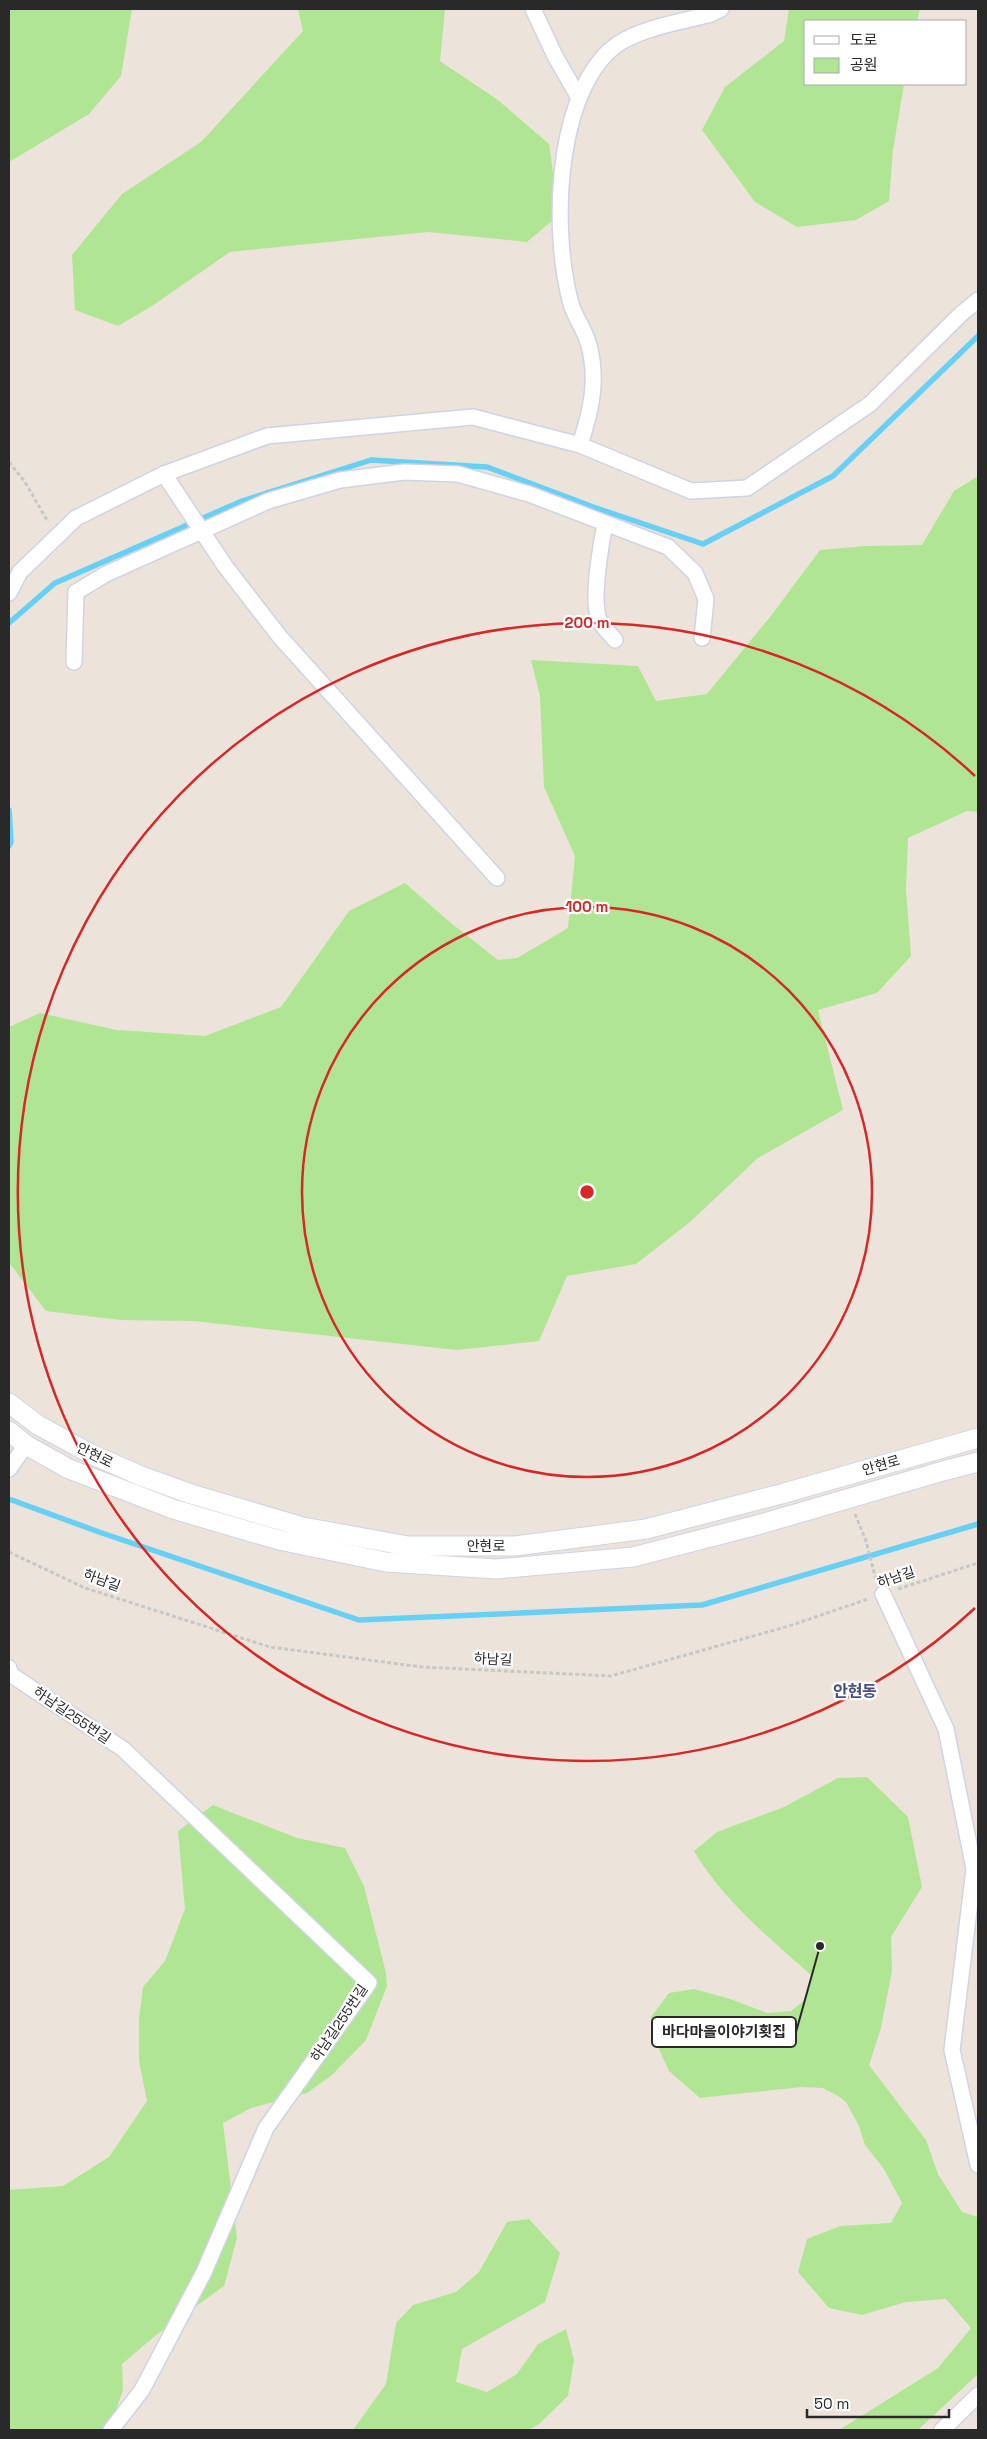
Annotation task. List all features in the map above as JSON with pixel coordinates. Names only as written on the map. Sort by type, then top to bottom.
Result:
[{"type":"street","points":[[533,9],[555,56],[580,98]]},
{"type":"street","points":[[580,445],[592,408],[594,380],[588,342],[571,304],[564,264],[560,211],[562,159],[580,98],[594,70],[609,51],[628,37],[711,14],[721,9]]},
{"type":"street","points":[[9,593],[20,572],[76,518],[164,474],[267,436],[473,417],[580,445],[691,491],[747,488],[870,404],[978,300]]},
{"type":"street","points":[[74,662],[76,592],[106,574],[196,524],[340,480],[404,472],[458,474],[529,494],[668,547],[695,573],[706,599],[702,638]]},
{"type":"street","points":[[164,474],[225,566],[280,637],[497,878]]},
{"type":"street","points":[[605,523],[598,563],[597,601],[600,621],[615,640]]},
{"type":"street","name":"안현로","points":[[9,1403],[38,1425],[91,1454],[141,1476],[190,1494],[303,1527],[408,1546],[515,1546],[646,1529],[781,1494],[978,1438]]},
{"type":"street","points":[[9,1469],[38,1425]]},
{"type":"street","name":"안현로","points":[[9,1430],[26,1445],[69,1470],[173,1509],[280,1540],[386,1562],[496,1569],[633,1557],[761,1524],[978,1462]]},
{"type":"street","points":[[881,1591],[946,1729],[974,1869],[952,2050],[978,2165]]},
{"type":"street","name":"하남길255번길","points":[[9,1668],[10,1674],[124,1749],[369,1983],[266,2128],[204,2272],[142,2390],[111,2430]]},
{"type":"street","points":[[942,2430],[978,2395]]},
{"type":"path","points":[[9,462],[25,482],[56,537]]},
{"type":"path","points":[[849,1498],[866,1541],[881,1591]]},
{"type":"path","name":"하남길","points":[[9,1552],[86,1588],[270,1647],[422,1667],[611,1676],[789,1626],[881,1591],[978,1563]]},
{"type":"green space","points":[[9,9],[132,9],[121,76],[89,114],[9,162]]},
{"type":"green space","points":[[298,9],[445,9],[440,61],[498,100],[549,144],[559,215],[527,242],[428,232],[230,252],[152,306],[118,326],[75,310],[72,255],[122,194],[201,142],[303,31]]},
{"type":"green space","points":[[789,9],[920,9],[917,20],[804,20],[804,85],[904,85],[893,150],[889,201],[856,220],[797,227],[755,202],[702,130],[725,87],[784,41]]},
{"type":"green space","points":[[978,476],[978,812],[967,811],[908,838],[906,889],[911,956],[877,993],[818,1010],[843,1110],[758,1158],[690,1222],[636,1264],[567,1276],[539,1341],[457,1350],[193,1321],[120,1320],[46,1311],[10,1264],[9,1027],[40,1013],[117,1030],[205,1036],[281,1007],[349,911],[405,883],[498,960],[517,958],[568,928],[575,856],[544,787],[540,696],[531,660],[638,666],[656,701],[707,694],[770,617],[820,550],[865,546],[922,545],[954,491]]},
{"type":"green space","points":[[867,1777],[908,1817],[922,1887],[891,1937],[892,1971],[881,2028],[869,2065],[926,2140],[938,2174],[962,2212],[978,2217],[978,2374],[918,2430],[839,2430],[938,2368],[971,2328],[946,2299],[906,2302],[862,2315],[829,2308],[798,2272],[807,2239],[840,2226],[891,2223],[902,2203],[884,2169],[865,2145],[859,2126],[846,2102],[823,2088],[802,2087],[700,2098],[669,2071],[652,2034],[651,2017],[669,1993],[694,1989],[730,1999],[767,2013],[791,2011],[806,1999],[811,1975],[747,1917],[718,1885],[694,1851],[717,1832],[784,1807],[838,1778]]},
{"type":"green space","points":[[213,1805],[297,1838],[345,1848],[364,1886],[386,1973],[387,1986],[366,2040],[332,2075],[307,2093],[251,2108],[223,2123],[237,2238],[224,2286],[155,2336],[122,2364],[123,2390],[109,2430],[9,2430],[9,2190],[63,2186],[109,2157],[147,2101],[139,2061],[139,2019],[143,1987],[165,1961],[185,1909],[178,1831]]},
{"type":"green space","points":[[529,2219],[560,2253],[545,2302],[462,2349],[456,2382],[487,2392],[517,2374],[538,2344],[566,2329],[574,2360],[568,2396],[538,2425],[527,2430],[353,2430],[386,2384],[396,2323],[413,2305],[456,2292],[479,2272],[507,2222]]},
{"type":"waterway","points":[[9,623],[55,583],[242,501],[371,460],[487,467],[596,508],[703,544],[833,476],[978,336]]},
{"type":"waterway","points":[[9,810],[11,842],[9,846]]},
{"type":"waterway","points":[[9,1499],[99,1532],[359,1620],[702,1605],[978,1524]]},
{"type":"place","name":"바다마을이야기횟집","points":[[820,1946]]},
{"type":"district","name":"안현동","points":[[855,1691]]}]
